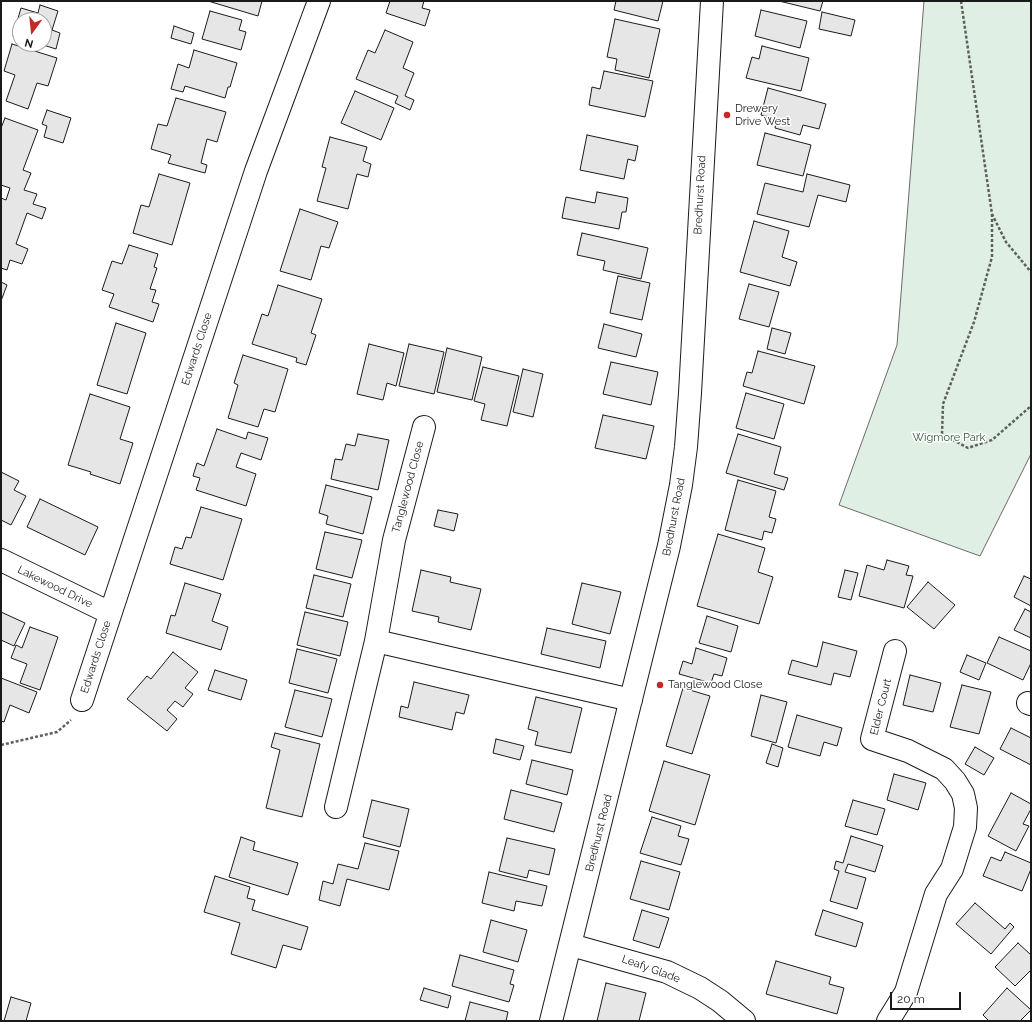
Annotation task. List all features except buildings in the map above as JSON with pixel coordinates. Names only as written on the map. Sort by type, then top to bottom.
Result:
[{"type":"street","name":"Edwards Close","points":[[82,700],[256,171],[319,1]]},
{"type":"street","name":"Bredhurst Road","points":[[551,1021],[669,546],[686,447],[712,1]]},
{"type":"street","name":"Tanglewood Close","points":[[336,807],[376,641],[394,540],[424,427]]},
{"type":"street","name":"Lakewood Drive","points":[[1,560],[110,613]]},
{"type":"street","points":[[376,641],[631,700]]},
{"type":"street","name":"Elder Court","points":[[888,1021],[906,992],[936,894],[952,869],[961,844],[965,827],[966,808],[962,794],[955,781],[944,770],[908,751],[872,739],[895,651]]},
{"type":"street","name":"Leafy Glade","points":[[571,944],[666,972],[707,992],[744,1021]]},
{"type":"path","points":[[962,1],[992,214],[992,257],[974,322],[943,404],[942,434],[968,448],[992,440],[1031,406]]},
{"type":"path","points":[[992,214],[1006,242],[1031,272]]},
{"type":"path","points":[[1,746],[57,732],[73,718],[82,700]]},
{"type":"green space","name":"Wigmore Park","points":[[924,1],[1031,1],[1031,454],[980,556],[839,505],[897,345]]},
{"type":"place","name":"Drewery Drive West","points":[[727,115]]},
{"type":"place","name":"Tanglewood Close","points":[[660,685]]}]
